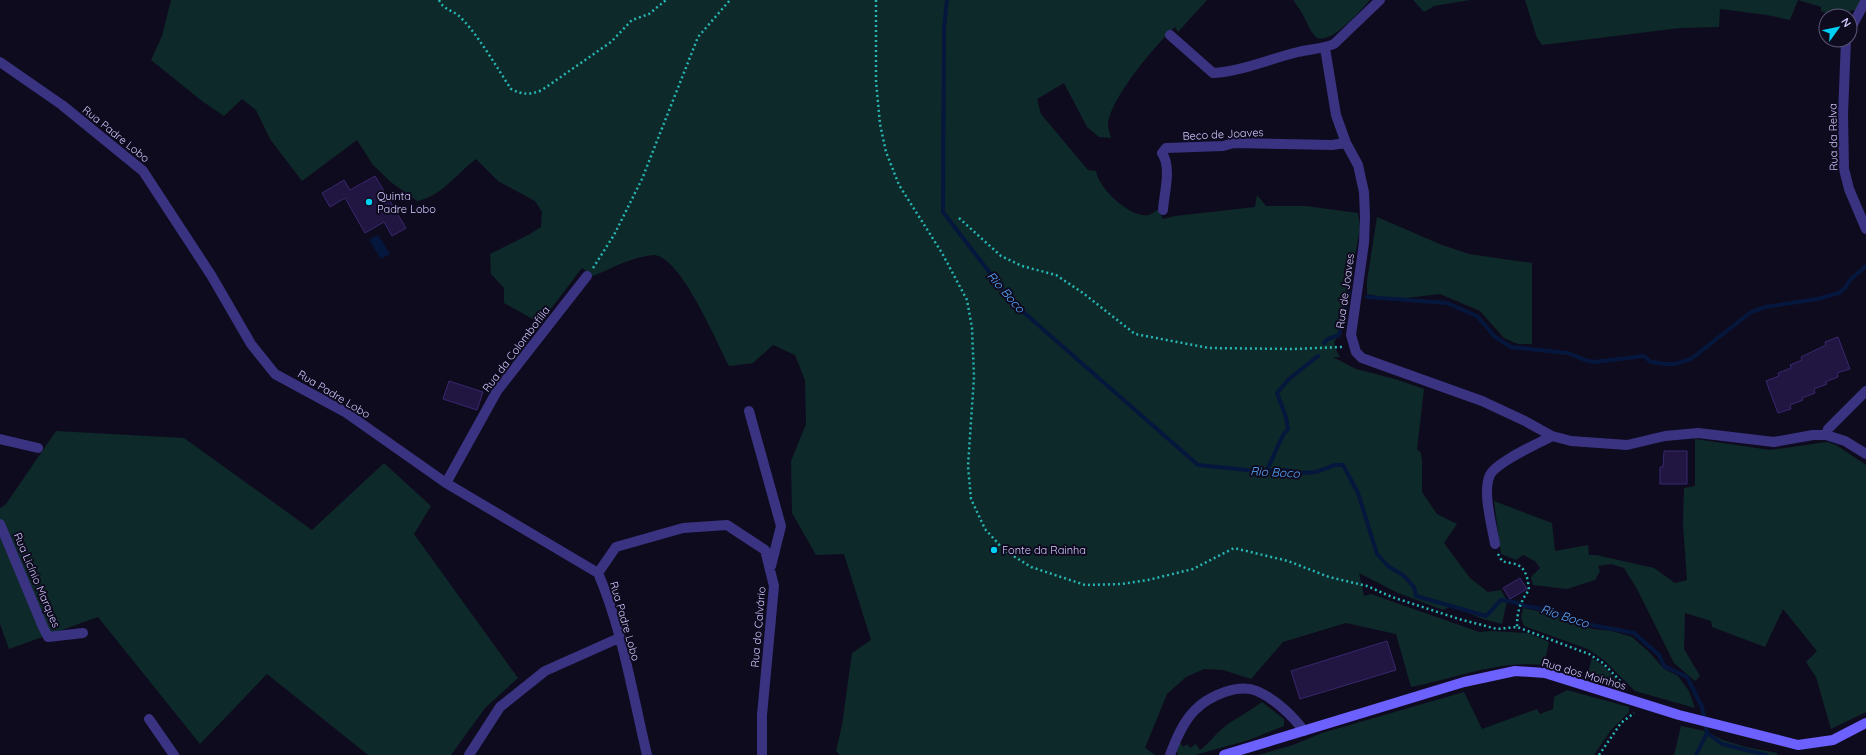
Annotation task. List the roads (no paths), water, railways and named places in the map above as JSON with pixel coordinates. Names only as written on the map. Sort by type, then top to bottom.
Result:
[{"type":"main road","name":"Rua dos Moinhos","points":[[1224,755],[1464,682],[1498,673],[1515,671],[1544,673],[1679,715],[1714,723],[1779,742],[1798,745],[1833,740],[1866,723]]},
{"type":"street","points":[[1170,35],[1213,73],[1244,69],[1297,52],[1325,48],[1334,44],[1380,0]]},
{"type":"street","points":[[1858,15],[1866,0]]},
{"type":"street","name":"Rua de Joaves","points":[[1325,48],[1336,115],[1346,143],[1358,165],[1364,192],[1366,217],[1364,243],[1351,326],[1353,345],[1356,352],[1362,358],[1482,401],[1525,421],[1552,436],[1571,441],[1627,445],[1665,436],[1698,432],[1774,442],[1813,435],[1826,435]]},
{"type":"street","name":"Rua da Relva","points":[[1846,48],[1844,169],[1849,189],[1866,229]]},
{"type":"street","name":"Rua Padre Lobo","points":[[0,62],[62,105],[143,171],[211,275],[251,344],[275,374],[345,412],[446,483],[598,573],[619,638],[646,755]]},
{"type":"street","name":"Beco de Joaves","points":[[1163,210],[1167,159],[1162,153],[1166,148],[1223,146],[1234,143],[1332,145],[1346,143]]},
{"type":"street","name":"Rua da Colombofilia","points":[[446,483],[497,391],[588,276]]},
{"type":"street","points":[[1866,392],[1828,429],[1826,435],[1845,441],[1866,454]]},
{"type":"street","points":[[749,412],[781,526],[770,569]]},
{"type":"street","points":[[1495,544],[1486,490],[1490,474],[1497,467],[1552,436]]},
{"type":"street","points":[[0,439],[38,448]]},
{"type":"street","name":"Rua Licínio Marques","points":[[0,524],[48,637],[82,632]]},
{"type":"street","name":"Rua do Calvário","points":[[598,573],[616,547],[683,528],[727,525],[765,550],[774,586],[762,715],[762,755]]},
{"type":"street","points":[[469,755],[500,707],[545,671],[619,638]]},
{"type":"street","points":[[1170,755],[1184,724],[1195,710],[1215,696],[1232,690],[1246,689],[1257,691],[1296,720],[1304,731]]},
{"type":"street","points":[[149,719],[174,755]]},
{"type":"water","points":[[378,235],[390,254],[381,259],[369,240]]},
{"type":"waterway","name":"Rio Boco","points":[[947,0],[944,29],[943,212],[1013,303],[1198,465],[1256,471],[1287,470],[1301,473],[1316,472],[1335,465],[1343,465],[1358,493],[1377,554],[1389,567],[1403,575],[1414,587],[1416,596],[1486,616],[1501,600],[1514,602],[1525,606],[1555,611],[1581,623],[1634,633],[1659,655],[1664,666],[1687,677],[1702,707],[1707,733],[1722,744],[1766,755]]},
{"type":"waterway","points":[[1367,297],[1447,303],[1477,316],[1495,337],[1511,347],[1568,353],[1594,362],[1644,356],[1651,362],[1675,364],[1691,359],[1751,312],[1765,307],[1817,299],[1839,293],[1846,287],[1850,280],[1866,266]]},
{"type":"waterway","points":[[1324,343],[1328,339],[1339,335],[1349,292]]},
{"type":"waterway","points":[[1267,470],[1283,435],[1288,429],[1286,417],[1277,393],[1289,379],[1318,356]]},
{"type":"waterway","points":[[1696,755],[1707,733]]},
{"type":"place","name":"Quinta Padre Lobo","points":[[369,202]]},
{"type":"place","name":"Fonte da Rainha","points":[[994,550]]}]
